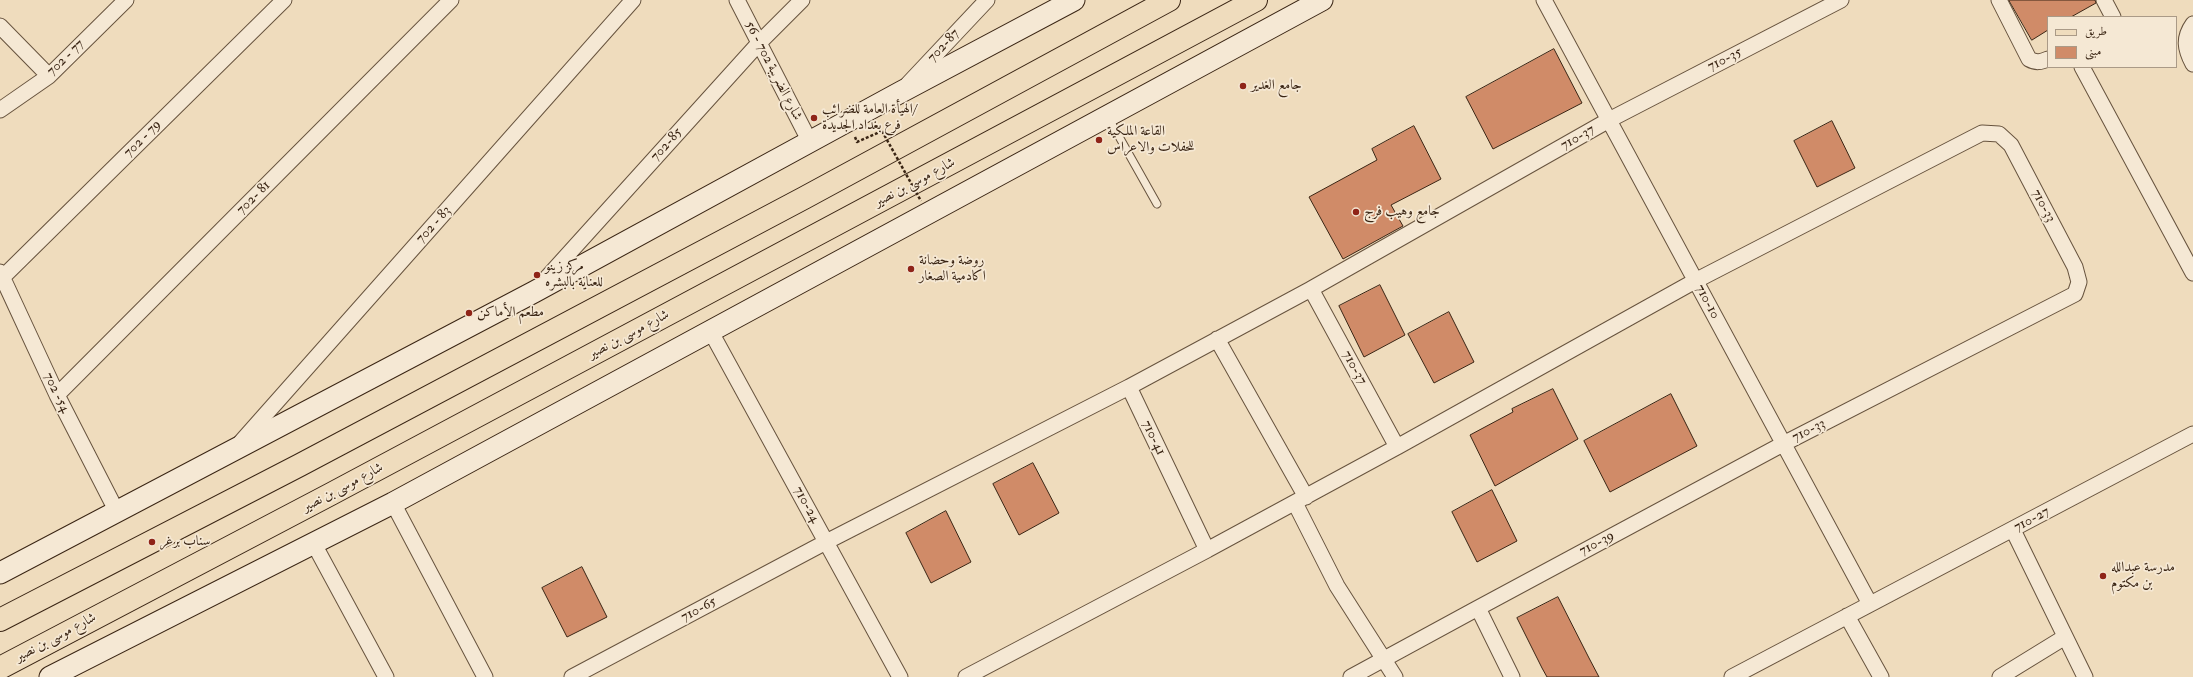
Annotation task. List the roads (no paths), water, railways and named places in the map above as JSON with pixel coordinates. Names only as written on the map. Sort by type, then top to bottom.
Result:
[{"type":"main road","points":[[0,620],[300,465],[804,198],[1137,8],[1170,0]]},
{"type":"main road","name":"شارع موسى بن نصير","points":[[0,668],[338,490],[1256,0]]},
{"type":"street","name":"702 - 77","points":[[0,110],[49,76],[126,0]]},
{"type":"street","name":"702 - 79","points":[[1,274],[284,0]]},
{"type":"street","name":"702- 81","points":[[57,395],[451,0]]},
{"type":"street","name":"702 - 83","points":[[234,449],[633,0]]},
{"type":"street","name":"شارع الضريبة 702 - 56","points":[[737,0],[810,142]]},
{"type":"street","name":"702-85","points":[[534,292],[759,43],[802,0]]},
{"type":"street","name":"702-87","points":[[901,92],[987,0]]},
{"type":"street","points":[[0,573],[534,292],[901,92],[1074,0]]},
{"type":"street","points":[[50,677],[393,503],[1322,0]]},
{"type":"street","name":"710-10","points":[[1544,0],[1870,604]]},
{"type":"street","name":"710-35","points":[[1609,120],[1841,0]]},
{"type":"street","points":[[1999,0],[2029,59],[2034,62],[2042,62],[2047,60]]},
{"type":"street","points":[[2104,0],[2112,16]]},
{"type":"street","points":[[2193,24],[2186,34],[2186,50],[2193,64]]},
{"type":"street","points":[[0,26],[49,76]]},
{"type":"street","points":[[2083,68],[2193,273]]},
{"type":"street","name":"710-37","points":[[1397,447],[1311,289],[1609,120]]},
{"type":"street","name":"710-33","points":[[1695,281],[1982,134],[1999,134],[2011,145],[2075,267],[2079,282],[2075,294],[1783,444]]},
{"type":"street","name":"702 -54","points":[[1,274],[57,395],[117,512]]},
{"type":"street","points":[[966,677],[1301,500],[1695,281]]},
{"type":"street","points":[[826,542],[1128,387],[1311,289]]},
{"type":"street","name":"710-24","points":[[711,332],[900,677]]},
{"type":"street","points":[[1217,339],[1301,500],[1337,586],[1385,659],[1395,677]]},
{"type":"street","name":"710-41","points":[[1128,387],[1207,550]]},
{"type":"street","name":"710-27","points":[[1870,604],[2193,434]]},
{"type":"street","name":"710-39","points":[[1352,677],[1783,444]]},
{"type":"street","points":[[393,503],[485,677]]},
{"type":"street","points":[[2013,530],[2085,677]]},
{"type":"street","name":"710-65","points":[[572,677],[826,542]]},
{"type":"street","points":[[314,544],[386,677]]},
{"type":"street","points":[[1732,677],[1870,604]]},
{"type":"street","points":[[1478,608],[1512,677]]},
{"type":"street","points":[[1847,616],[1881,677]]},
{"type":"street","points":[[2000,677],[2065,637]]},
{"type":"lane","points":[[1108,117],[1157,204]]},
{"type":"place","name":"جامع الغدير","points":[[1243,86]]},
{"type":"place","name":"الهيأة العامة للضرائب/ فرع بغداد الجديدة","points":[[814,118]]},
{"type":"place","name":"القاعة الملكية للحفلات والاعراس","points":[[1099,140]]},
{"type":"place","name":"جامع وهيب فرج","points":[[1356,212]]},
{"type":"place","name":"روضة وحضانة اكادمية الصغار","points":[[911,269]]},
{"type":"place","name":"مركز زينو للعناية بالبشره","points":[[537,275]]},
{"type":"place","name":"مطعم الأماكن","points":[[469,313]]},
{"type":"place","name":"سناب برغر","points":[[152,542]]},
{"type":"place","name":"مدرسة عبدالله بن مكتوم","points":[[2103,576]]}]
